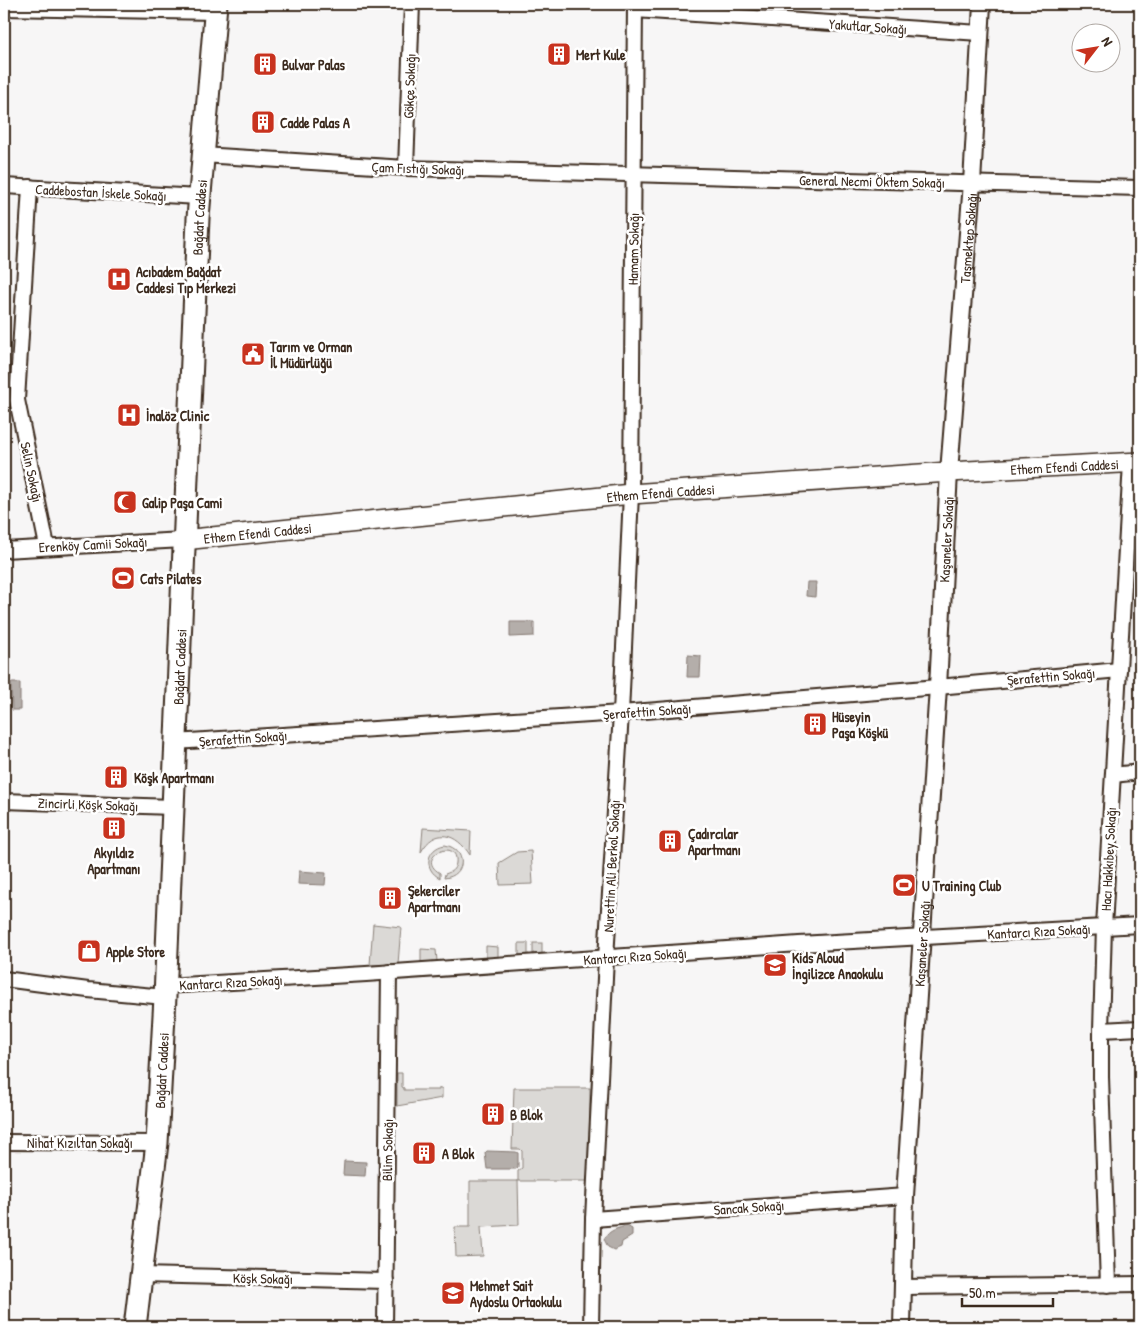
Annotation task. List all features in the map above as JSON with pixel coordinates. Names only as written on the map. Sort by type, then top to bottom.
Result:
[{"type":"main road","name":"Bağdat Caddesi","points":[[135,1327],[157,1143],[199,197],[215,8]]},
{"type":"main road","name":"Ethem Efendi Caddesi","points":[[183,540],[631,494],[949,472],[1136,462]]},
{"type":"street","name":"Gökçe Sokağı","points":[[406,168],[412,4]]},
{"type":"street","name":"Taşmektep Sokağı","points":[[949,472],[972,183],[982,4]]},
{"type":"street","name":"Yakutlar Sokağı","points":[[635,7],[980,33]]},
{"type":"street","name":"Hamam Sokağı","points":[[631,494],[635,7]]},
{"type":"street","points":[[4,8],[215,8]]},
{"type":"street","name":"Çam Fıstığı Sokağı","points":[[202,155],[406,168],[634,174]]},
{"type":"street","name":"General Necmi Öktem Sokağı","points":[[634,174],[1140,188]]},
{"type":"street","name":"Caddebostan İskele Sokağı","points":[[4,186],[199,197]]},
{"type":"street","name":"Selin Sokağı","points":[[30,187],[17,400],[47,546]]},
{"type":"street","name":"Hacı Hakkıbey Sokağı","points":[[1108,1285],[1101,1077],[1104,927],[1119,670],[1136,462]]},
{"type":"street","name":"Kaşaneler Sokağı","points":[[902,1327],[905,1196],[938,687],[949,472]]},
{"type":"street","name":"Nurettin Ali Berkol Sokağı","points":[[591,1327],[593,1219],[631,494]]},
{"type":"street","name":"Erenköy Camii Sokağı","points":[[4,550],[47,546],[183,540]]},
{"type":"street","name":"Şerafettin Sokağı","points":[[175,742],[621,713],[1119,670]]},
{"type":"street","points":[[1113,775],[1140,772]]},
{"type":"street","name":"Zincirli Köşk Sokağı","points":[[4,801],[172,807]]},
{"type":"street","name":"Kantarcı Rıza Sokağı","points":[[4,979],[88,990],[165,991],[389,972],[800,944],[1140,925]]},
{"type":"street","name":"Bilim Sokağı","points":[[385,1327],[389,972]]},
{"type":"street","points":[[1101,1030],[1140,1028]]},
{"type":"street","name":"Nihat Kızıltan Sokağı","points":[[4,1142],[157,1143]]},
{"type":"street","name":"Sancak Sokağı","points":[[593,1219],[905,1196]]},
{"type":"street","name":"Köşk Sokağı","points":[[141,1275],[386,1281]]},
{"type":"street","points":[[902,1287],[1140,1284]]},
{"type":"shaded area","points":[[807,582],[816,582],[815,597],[806,596]]},
{"type":"shaded area","points":[[510,622],[534,622],[534,636],[510,637]]},
{"type":"shaded area","points":[[688,655],[701,656],[700,677],[687,677]]},
{"type":"shaded area","points":[[11,683],[20,683],[20,710],[12,710]]},
{"type":"shaded area","points":[[423,828],[471,831],[470,855],[458,842],[446,836],[439,836],[433,839],[421,852]]},
{"type":"shaded area","points":[[445,845],[452,847],[457,852],[461,862],[457,873],[444,878],[445,874],[455,867],[455,855],[451,851],[439,852],[432,861],[433,867],[440,873],[440,878],[431,870],[429,860],[434,850]]},
{"type":"shaded area","points":[[531,851],[533,884],[500,885],[499,863],[517,852]]},
{"type":"shaded area","points":[[299,871],[326,873],[325,885],[298,884]]},
{"type":"shaded area","points":[[373,924],[401,927],[398,964],[370,965]]},
{"type":"shaded area","points":[[519,943],[528,943],[528,955],[519,955]]},
{"type":"shaded area","points":[[533,943],[542,943],[542,954],[533,954]]},
{"type":"shaded area","points":[[486,946],[498,947],[498,957],[486,958]]},
{"type":"shaded area","points":[[421,949],[436,950],[437,961],[421,962]]},
{"type":"shaded area","points":[[397,1073],[402,1073],[402,1087],[404,1090],[439,1090],[439,1088],[442,1088],[442,1098],[397,1106]]},
{"type":"shaded area","points":[[514,1088],[590,1088],[589,1181],[518,1181],[518,1171],[522,1168],[522,1151],[520,1149],[512,1149]]},
{"type":"shaded area","points":[[487,1151],[518,1153],[518,1167],[516,1169],[487,1169],[485,1153]]},
{"type":"shaded area","points":[[344,1161],[366,1162],[365,1176],[343,1175]]},
{"type":"shaded area","points":[[470,1181],[518,1181],[519,1225],[481,1227],[483,1256],[456,1257],[455,1227],[470,1227]]},
{"type":"shaded area","points":[[627,1226],[632,1229],[632,1236],[622,1242],[621,1247],[614,1250],[608,1247],[604,1239],[608,1233]]},
{"type":"place","name":"Mert Kule","points":[[559,54]]},
{"type":"place","name":"Bulvar Palas","points":[[265,64]]},
{"type":"place","name":"Cadde Palas A","points":[[263,122]]},
{"type":"place","name":"Acıbadem Bağdat Caddesi Tıp Merkezi","points":[[119,279]]},
{"type":"place","name":"Tarım ve Orman İl Müdürlüğü","points":[[253,354]]},
{"type":"place","name":"İnalöz Clinic","points":[[129,415]]},
{"type":"place","name":"Galip Paşa Cami","points":[[125,502]]},
{"type":"place","name":"Cats Pilates","points":[[123,578]]},
{"type":"place","name":"Hüseyin Paşa Köşkü","points":[[815,724]]},
{"type":"place","name":"Köşk Apartmanı","points":[[116,777]]},
{"type":"place","name":"Akyıldız Apartmanı","points":[[114,828]]},
{"type":"place","name":"Çadırcılar Apartmanı","points":[[670,841]]},
{"type":"place","name":"U Training Club","points":[[904,885]]},
{"type":"place","name":"Şekerciler Apartmanı","points":[[390,898]]},
{"type":"place","name":"Apple Store","points":[[89,951]]},
{"type":"place","name":"Kids Aloud İngilizce Anaokulu","points":[[775,965]]},
{"type":"place","name":"B Blok","points":[[493,1114]]},
{"type":"place","name":"A Blok","points":[[424,1153]]},
{"type":"place","name":"Mehmet Sait Aydoslu Ortaokulu","points":[[453,1293]]}]
